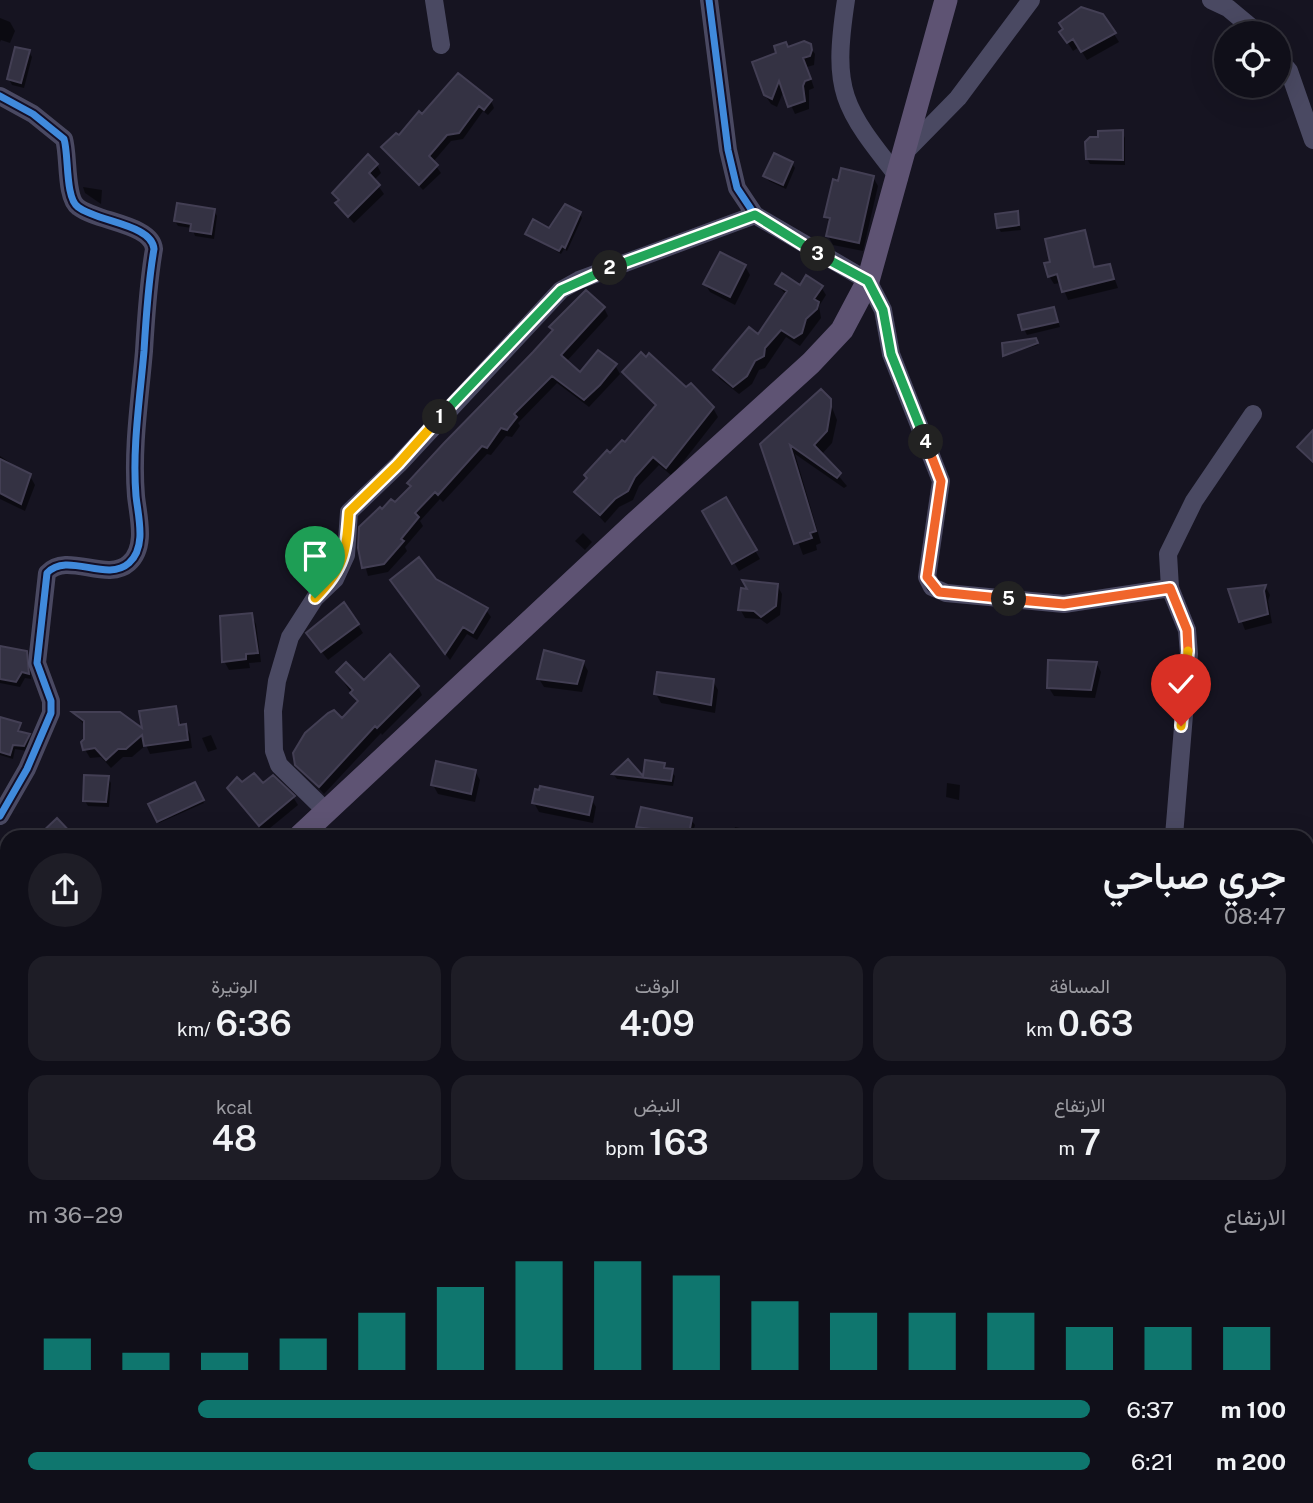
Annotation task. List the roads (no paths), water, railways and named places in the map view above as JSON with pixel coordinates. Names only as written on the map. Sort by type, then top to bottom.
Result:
[{"type":"main road","points":[[307,830],[624,533],[811,363],[842,330],[868,281],[907,150],[946,0]]},
{"type":"street","points":[[433,0],[441,45]]},
{"type":"street","points":[[709,0],[728,149],[737,188],[755,215],[868,281],[883,310],[891,354],[941,481],[927,577],[932,587],[946,593],[1064,604],[1170,588]]},
{"type":"street","points":[[846,0],[839,46],[841,87],[851,114],[898,178]]},
{"type":"street","points":[[907,150],[958,98],[1031,0]]},
{"type":"street","points":[[1211,0],[1228,8],[1244,21]]},
{"type":"street","points":[[1291,77],[1313,140]]},
{"type":"street","points":[[0,96],[33,114],[64,139],[72,196],[78,208],[119,226],[147,233],[153,241],[154,249],[136,454],[138,544],[131,562],[124,566],[105,569],[61,566],[52,567],[47,573],[37,663],[51,701],[51,713],[27,769],[0,817]]},
{"type":"street","points":[[327,812],[279,765],[274,751],[273,710],[277,681],[290,637],[315,598],[335,579],[346,555],[349,512],[398,464],[561,290],[579,280],[755,215]]},
{"type":"street","points":[[1174,830],[1189,654],[1187,630],[1170,588],[1168,554],[1194,501],[1253,414]]}]
